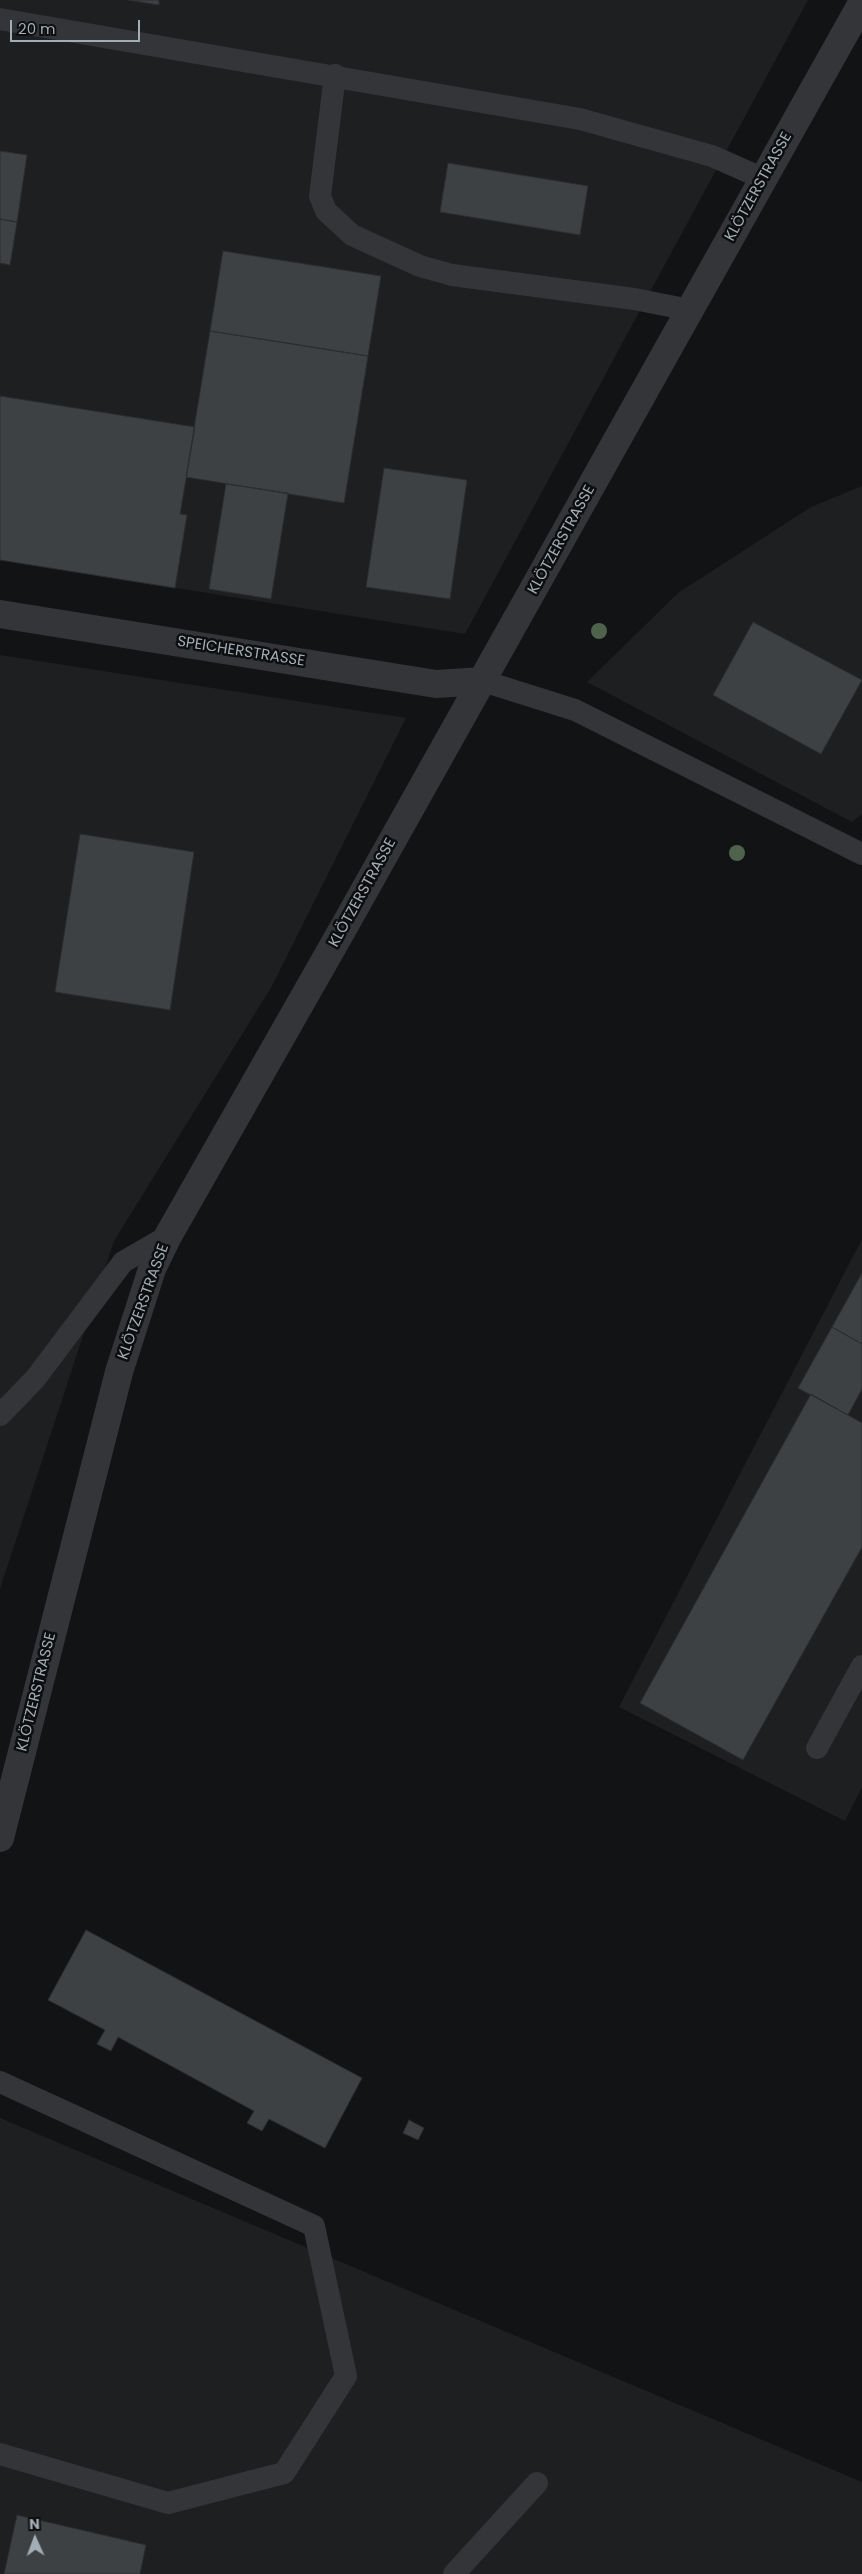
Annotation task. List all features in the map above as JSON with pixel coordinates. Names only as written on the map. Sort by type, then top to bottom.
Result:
[{"type":"street","name":"KLÖTZERSTRASSE","points":[[0,1838],[119,1372],[152,1269],[168,1236],[483,681],[862,3]]},
{"type":"street","name":"SPEICHERSTRASSE","points":[[0,614],[436,684],[483,681]]},
{"type":"lane","points":[[0,19],[335,75],[580,119],[712,156],[764,179]]},
{"type":"lane","points":[[335,75],[320,196],[326,211],[352,235],[420,266],[452,275],[634,299],[690,310]]},
{"type":"lane","points":[[483,681],[575,710],[862,854]]},
{"type":"lane","points":[[0,1415],[35,1379],[123,1262],[168,1236]]},
{"type":"lane","points":[[817,1748],[862,1666]]},
{"type":"lane","points":[[0,2082],[314,2226],[346,2376],[284,2473],[168,2503],[0,2454]]},
{"type":"lane","points":[[454,2574],[537,2484]]},
{"type":"shaded area","points":[[0,0],[808,0],[465,634],[0,560]]},
{"type":"shaded area","points":[[862,486],[862,814],[852,822],[587,682],[678,593],[811,507]]},
{"type":"shaded area","points":[[0,655],[406,718],[272,986],[114,1241],[0,1589]]},
{"type":"shaded area","points":[[862,1239],[862,1787],[845,1821],[619,1707]]},
{"type":"shaded area","points":[[0,2118],[862,2482],[862,2574],[0,2574]]},
{"type":"building","points":[[128,0],[159,0],[159,5]]},
{"type":"building","points":[[0,151],[27,155],[17,222],[0,219]]},
{"type":"building","points":[[448,163],[588,186],[580,235],[440,212]]},
{"type":"building","points":[[0,219],[17,222],[10,265],[0,263]]},
{"type":"building","points":[[223,251],[381,276],[368,356],[210,331]]},
{"type":"building","points":[[210,331],[368,356],[344,503],[186,477]]},
{"type":"building","points":[[0,396],[195,427],[180,514],[187,515],[175,588],[0,560]]},
{"type":"building","points":[[384,468],[467,480],[450,599],[366,587]]},
{"type":"building","points":[[226,484],[288,493],[271,599],[209,589]]},
{"type":"building","points":[[753,622],[862,680],[821,754],[713,695]]},
{"type":"building","points":[[80,834],[194,852],[170,1010],[55,992]]},
{"type":"building","points":[[862,1273],[862,1344],[832,1327]]},
{"type":"building","points":[[832,1327],[862,1344],[862,1389],[848,1415],[798,1388]]},
{"type":"building","points":[[811,1394],[862,1423],[862,1547],[743,1760],[640,1703]]},
{"type":"building","points":[[86,1930],[362,2078],[325,2148],[269,2119],[262,2131],[247,2123],[254,2111],[118,2037],[111,2051],[97,2044],[105,2030],[48,2000]]},
{"type":"building","points":[[409,2120],[424,2128],[418,2140],[403,2133]]},
{"type":"building","points":[[17,2515],[146,2545],[140,2574],[4,2574]]}]
